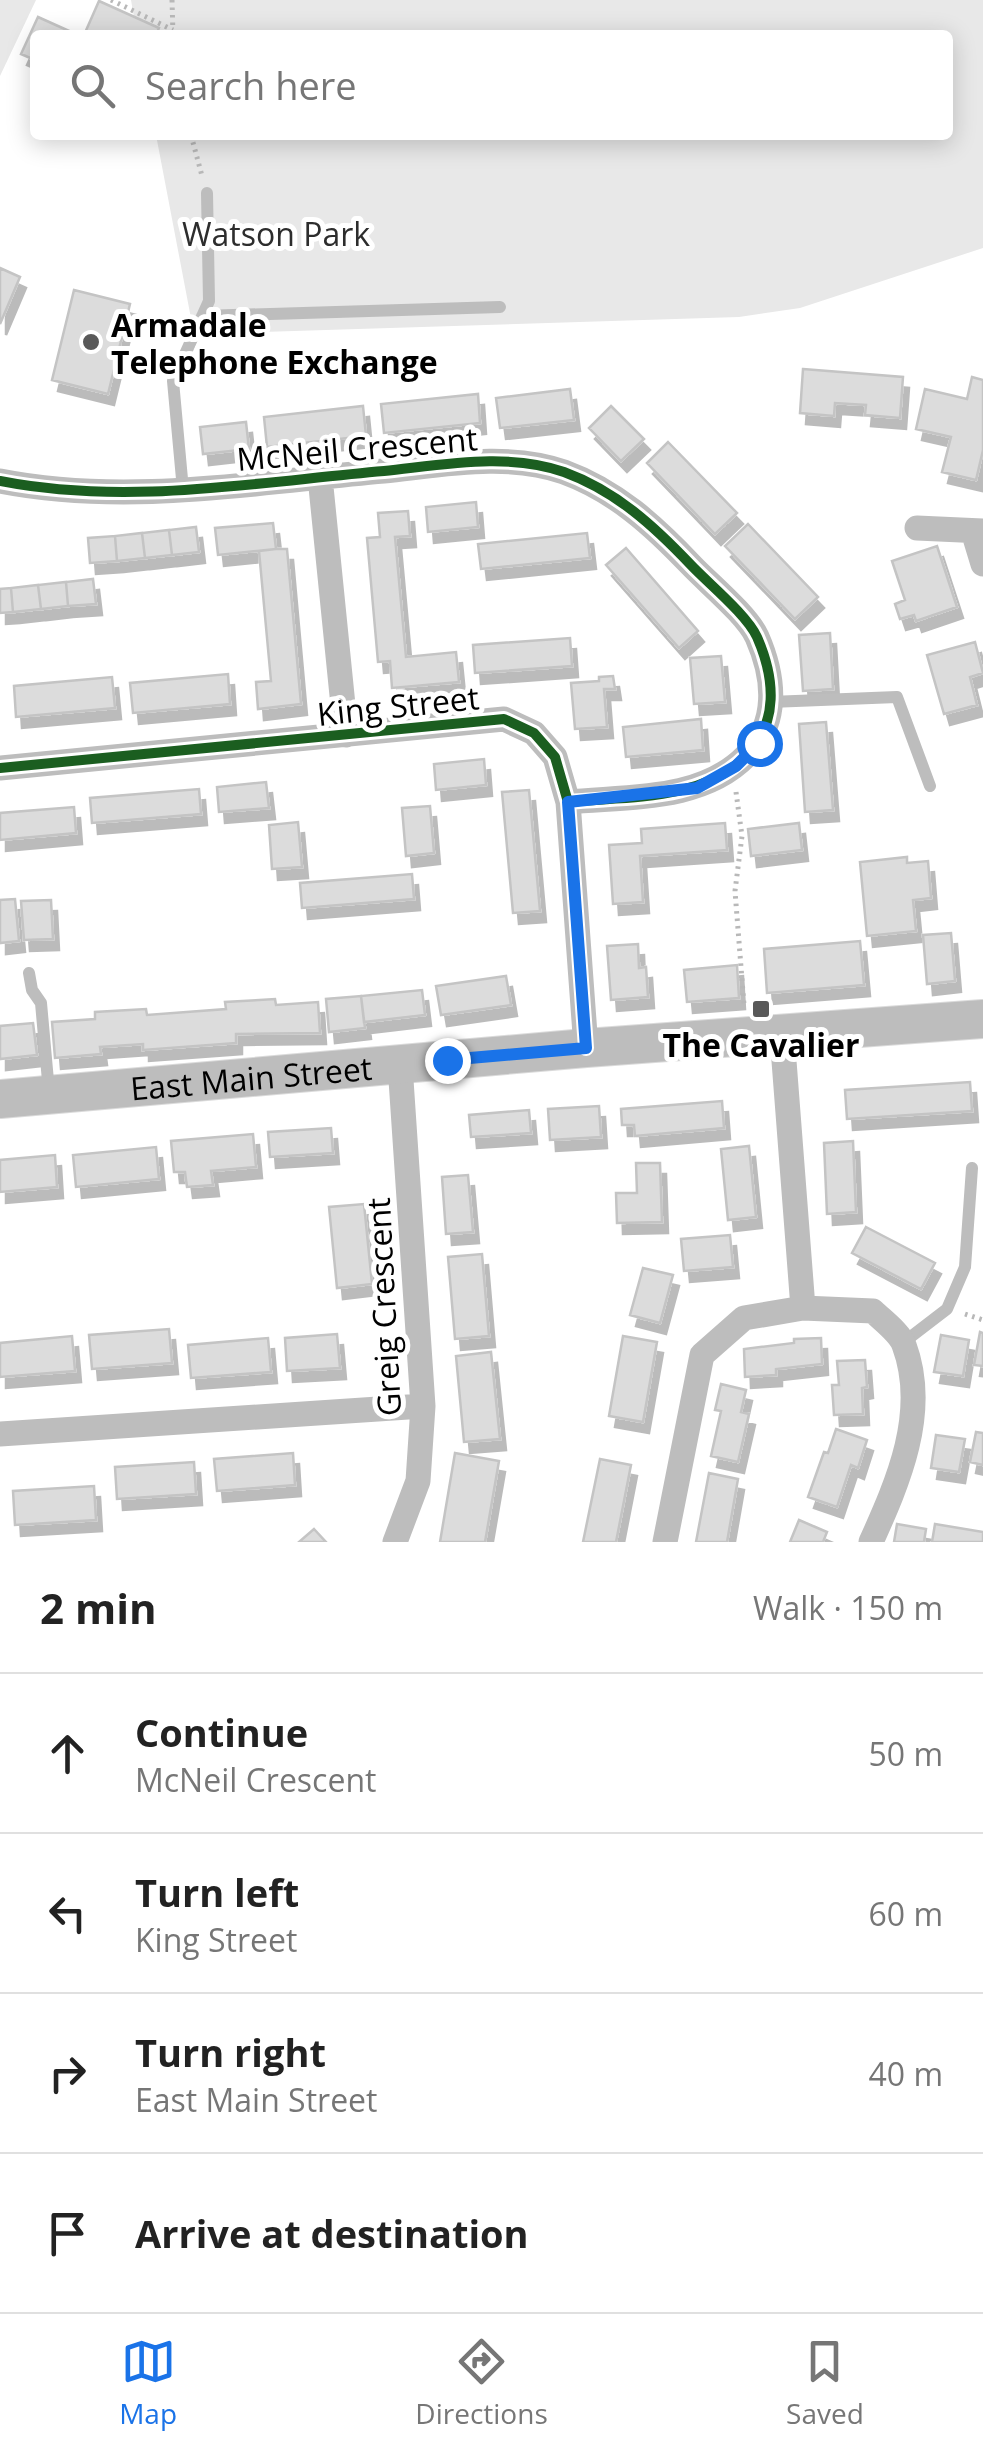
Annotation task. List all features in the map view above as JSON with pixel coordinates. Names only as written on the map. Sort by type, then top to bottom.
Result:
[{"type":"main road","name":"East Main Street","points":[[0,1099],[983,1018]]},
{"type":"street","name":"McNeil Crescent","points":[[0,481],[69,492],[183,490],[496,460],[562,472],[606,493],[650,522],[756,632],[770,673],[770,718],[759,743],[733,768],[697,788],[568,802]]},
{"type":"street","points":[[320,477],[346,735]]},
{"type":"street","points":[[916,528],[978,530],[983,564]]},
{"type":"street","name":"King Street","points":[[0,768],[504,720],[534,733],[554,757],[568,802],[586,1048]]},
{"type":"street","points":[[765,1036],[803,1308]]},
{"type":"street","name":"Greig Crescent","points":[[396,1542],[418,1481],[424,1406],[400,1064]]},
{"type":"street","points":[[665,1542],[702,1355],[744,1318],[803,1308],[872,1311],[904,1342],[914,1398],[901,1476],[871,1542]]},
{"type":"street","points":[[0,1434],[424,1406]]},
{"type":"lane","points":[[183,490],[174,381],[208,301],[207,193]]},
{"type":"lane","points":[[202,316],[500,307]]},
{"type":"lane","points":[[770,702],[897,697],[930,786]]},
{"type":"lane","points":[[29,972],[32,990],[41,1003],[49,1094]]},
{"type":"lane","points":[[904,1342],[948,1309],[965,1267],[972,1168]]},
{"type":"path","points":[[111,0],[167,30]]},
{"type":"path","points":[[172,0],[173,30]]},
{"type":"path","points":[[192,140],[207,193]]},
{"type":"path","points":[[733,768],[742,836],[734,891],[765,1036]]},
{"type":"green space","points":[[0,0],[36,0],[0,76]]},
{"type":"green space","name":"Watson Park","points":[[131,0],[983,0],[983,248],[800,308],[739,317],[194,334],[157,140],[953,140],[953,30],[136,30]]},
{"type":"building","points":[[99,1],[159,28],[158,30],[86,30]]},
{"type":"building","points":[[38,17],[67,30],[32,30]]},
{"type":"building","points":[[30,34],[30,58],[21,54]]},
{"type":"building","points":[[0,268],[20,277],[0,324]]},
{"type":"building","name":"Armadale Telephone Exchange","points":[[74,290],[130,304],[108,394],[52,380]]},
{"type":"building","points":[[803,369],[903,377],[900,418],[865,415],[866,405],[835,403],[834,416],[800,413]]},
{"type":"building","points":[[972,377],[983,380],[983,450],[976,480],[942,472],[951,437],[916,429],[925,389],[967,399]]},
{"type":"building","points":[[570,389],[574,420],[500,428],[496,398]]},
{"type":"building","points":[[478,394],[480,423],[384,433],[381,404]]},
{"type":"building","points":[[363,406],[366,436],[267,447],[264,417]]},
{"type":"building","points":[[611,406],[644,439],[621,461],[589,428]]},
{"type":"building","points":[[246,422],[249,449],[203,454],[200,427]]},
{"type":"building","points":[[668,442],[737,513],[715,534],[647,463]]},
{"type":"building","points":[[476,502],[478,527],[428,532],[426,507]]},
{"type":"building","points":[[408,511],[410,536],[395,537],[406,657],[456,652],[459,682],[392,688],[390,661],[378,662],[367,538],[380,537],[378,513]]},
{"type":"building","points":[[273,523],[276,549],[218,555],[215,528]]},
{"type":"building","points":[[748,524],[818,597],[795,619],[725,546]]},
{"type":"building","points":[[196,527],[199,552],[172,555],[169,530]]},
{"type":"building","points":[[169,530],[172,555],[145,558],[142,533]]},
{"type":"building","points":[[142,533],[145,558],[117,561],[115,536]]},
{"type":"building","points":[[587,533],[590,558],[481,569],[478,544]]},
{"type":"building","points":[[115,536],[117,561],[90,563],[88,538]]},
{"type":"building","points":[[937,546],[957,607],[916,621],[914,615],[900,619],[895,604],[905,600],[892,561]]},
{"type":"building","points":[[626,548],[698,631],[679,648],[606,565]]},
{"type":"building","points":[[287,549],[301,704],[258,709],[256,682],[271,681],[259,551]]},
{"type":"building","points":[[93,579],[96,604],[68,606],[66,582]]},
{"type":"building","points":[[66,582],[68,606],[41,609],[38,585]]},
{"type":"building","points":[[38,585],[41,609],[13,612],[11,588]]},
{"type":"building","points":[[11,588],[13,612],[0,613],[0,589]]},
{"type":"building","points":[[830,633],[833,689],[803,691],[799,635]]},
{"type":"building","points":[[570,638],[572,666],[475,673],[473,645]]},
{"type":"building","points":[[975,642],[983,673],[970,677],[977,705],[944,714],[927,655]]},
{"type":"building","points":[[721,656],[725,702],[694,704],[690,658]]},
{"type":"building","points":[[228,674],[230,704],[133,713],[130,683]]},
{"type":"building","points":[[613,676],[615,689],[604,689],[607,727],[575,729],[571,683]]},
{"type":"building","points":[[112,677],[115,708],[16,717],[14,686]]},
{"type":"building","points":[[701,719],[703,750],[626,757],[623,727]]},
{"type":"building","points":[[826,722],[833,810],[805,812],[799,724]]},
{"type":"building","points":[[484,759],[486,785],[436,790],[434,764]]},
{"type":"building","points":[[266,782],[269,808],[219,812],[217,787]]},
{"type":"building","points":[[199,789],[201,814],[92,823],[90,798]]},
{"type":"building","points":[[529,790],[540,911],[513,913],[502,792]]},
{"type":"building","points":[[430,806],[434,853],[406,856],[402,808]]},
{"type":"building","points":[[74,807],[76,833],[0,840],[0,813]]},
{"type":"building","points":[[298,822],[302,867],[272,869],[269,825]]},
{"type":"building","points":[[725,823],[727,850],[640,856],[643,902],[613,904],[609,845],[642,843],[641,829]]},
{"type":"building","points":[[799,823],[802,850],[751,856],[748,829]]},
{"type":"building","points":[[907,857],[907,863],[928,861],[931,898],[913,900],[916,931],[867,936],[860,862]]},
{"type":"building","points":[[412,874],[414,899],[302,908],[300,883]]},
{"type":"building","points":[[15,899],[19,941],[0,943],[0,900]]},
{"type":"building","points":[[51,900],[53,939],[24,940],[21,901]]},
{"type":"building","points":[[951,933],[955,981],[927,984],[923,935]]},
{"type":"building","points":[[860,941],[864,985],[767,993],[764,949]]},
{"type":"building","points":[[638,944],[639,968],[646,967],[648,997],[611,1000],[607,946]]},
{"type":"building","points":[[737,965],[739,998],[687,1002],[684,970]]},
{"type":"building","points":[[506,976],[511,1005],[441,1015],[436,986]]},
{"type":"building","points":[[422,990],[425,1015],[364,1022],[361,996]]},
{"type":"building","points":[[361,996],[365,1028],[329,1032],[326,999]]},
{"type":"building","points":[[275,999],[276,1005],[318,1002],[320,1033],[236,1034],[236,1043],[143,1050],[143,1044],[100,1047],[101,1054],[55,1058],[52,1022],[95,1019],[95,1012],[146,1009],[147,1015],[226,1009],[225,1002]]},
{"type":"building","points":[[33,1023],[37,1055],[0,1059],[0,1026]]},
{"type":"building","points":[[970,1082],[972,1111],[847,1119],[845,1090]]},
{"type":"building","points":[[722,1101],[724,1128],[635,1136],[634,1125],[622,1125],[621,1109]]},
{"type":"building","points":[[599,1106],[601,1137],[550,1140],[548,1109]]},
{"type":"building","points":[[529,1110],[531,1133],[471,1137],[469,1115]]},
{"type":"building","points":[[331,1128],[333,1153],[270,1157],[268,1132]]},
{"type":"building","points":[[253,1134],[256,1167],[211,1171],[213,1185],[187,1187],[185,1172],[174,1172],[171,1141]]},
{"type":"building","points":[[853,1141],[856,1212],[827,1214],[824,1143]]},
{"type":"building","points":[[749,1146],[756,1217],[728,1220],[721,1149]]},
{"type":"building","points":[[156,1147],[159,1179],[76,1187],[73,1155]]},
{"type":"building","points":[[55,1155],[57,1187],[0,1192],[0,1160]]},
{"type":"building","points":[[636,1163],[660,1163],[662,1222],[617,1223],[616,1193],[637,1193]]},
{"type":"building","points":[[468,1175],[473,1232],[446,1234],[442,1177]]},
{"type":"building","points":[[364,1204],[372,1284],[337,1288],[329,1207]]},
{"type":"building","points":[[866,1227],[935,1263],[921,1289],[852,1253]]},
{"type":"building","points":[[730,1235],[733,1267],[684,1271],[681,1239]]},
{"type":"building","points":[[482,1254],[489,1336],[455,1339],[448,1257]]},
{"type":"building","points":[[643,1268],[673,1275],[660,1323],[630,1315]]},
{"type":"building","points":[[169,1329],[172,1363],[92,1369],[89,1335]]},
{"type":"building","points":[[980,1332],[983,1333],[983,1366],[974,1365]]},
{"type":"building","points":[[337,1334],[340,1368],[287,1371],[285,1338]]},
{"type":"building","points":[[941,1335],[969,1340],[963,1376],[934,1372]]},
{"type":"building","points":[[72,1336],[75,1371],[0,1377],[0,1343]]},
{"type":"building","points":[[623,1336],[657,1342],[643,1422],[609,1416]]},
{"type":"building","points":[[268,1338],[271,1372],[191,1378],[188,1345]]},
{"type":"building","points":[[821,1338],[822,1364],[776,1369],[776,1375],[745,1377],[744,1349]]},
{"type":"building","points":[[491,1352],[500,1439],[464,1442],[456,1356]]},
{"type":"building","points":[[865,1360],[863,1414],[834,1415],[832,1385],[839,1385],[837,1361]]},
{"type":"building","points":[[721,1384],[746,1390],[741,1412],[749,1414],[738,1462],[711,1456],[721,1411],[715,1410]]},
{"type":"building","points":[[836,1429],[867,1440],[858,1468],[851,1465],[837,1507],[808,1497]]},
{"type":"building","points":[[976,1432],[983,1433],[983,1465],[970,1462]]},
{"type":"building","points":[[936,1435],[965,1439],[959,1472],[931,1468]]},
{"type":"building","points":[[293,1453],[295,1485],[217,1491],[214,1459]]},
{"type":"building","points":[[455,1453],[499,1461],[485,1542],[440,1542]]},
{"type":"building","points":[[600,1459],[631,1465],[616,1542],[583,1542]]},
{"type":"building","points":[[194,1462],[196,1494],[117,1499],[115,1467]]},
{"type":"building","points":[[709,1473],[738,1479],[727,1542],[696,1542]]},
{"type":"building","points":[[94,1486],[96,1520],[15,1525],[13,1491]]},
{"type":"building","points":[[799,1520],[827,1532],[823,1542],[790,1542]]},
{"type":"building","points":[[897,1524],[926,1529],[924,1542],[894,1542]]},
{"type":"building","points":[[935,1524],[983,1532],[983,1542],[932,1542]]},
{"type":"building","points":[[314,1529],[326,1542],[299,1542]]},
{"type":"cycle path","points":[[0,481],[96,492],[144,492],[498,461],[543,466],[601,489],[648,523],[745,619],[757,637],[768,668],[771,699],[757,743],[728,771],[708,782],[662,794],[568,802]]},
{"type":"cycle path","points":[[0,768],[504,719],[534,733],[555,757],[568,802],[586,1048]]},
{"type":"place","name":"Armadale Telephone Exchange","points":[[91,342]]},
{"type":"place","name":"The Cavalier","points":[[761,1009]]},
{"type":"route","points":[[447,1060],[586,1048],[568,802],[697,788],[736,766],[759,743]]}]
